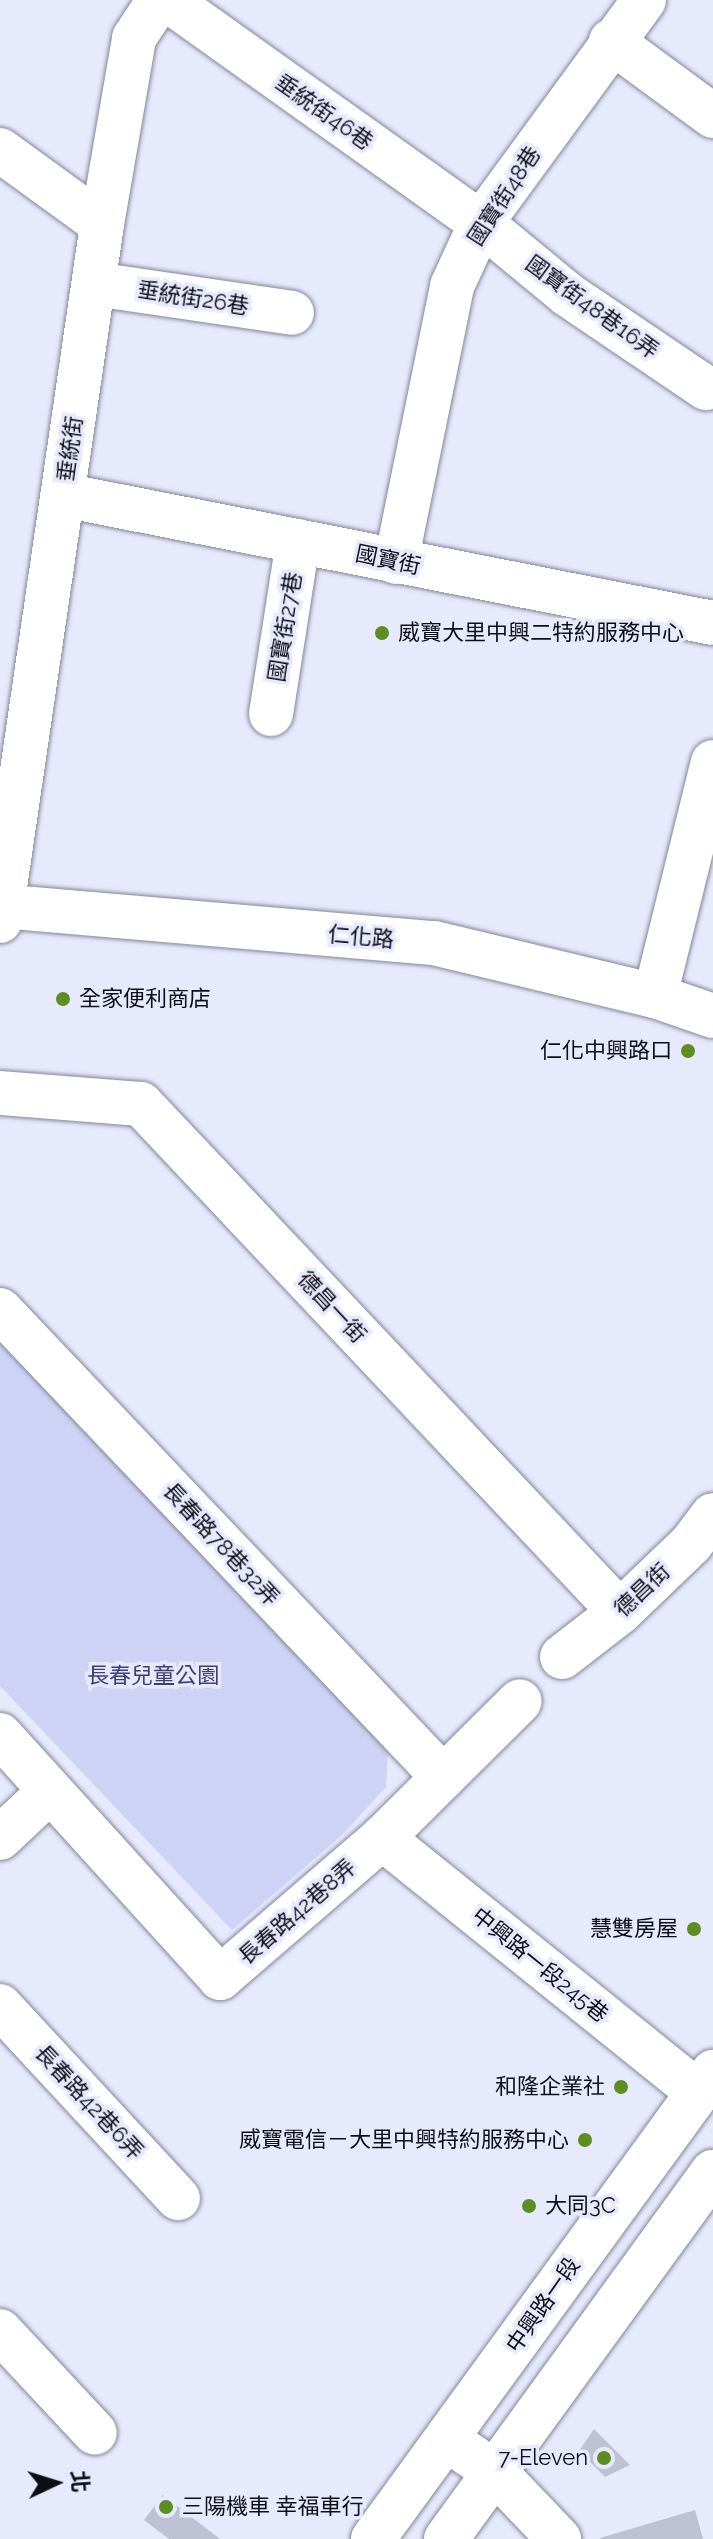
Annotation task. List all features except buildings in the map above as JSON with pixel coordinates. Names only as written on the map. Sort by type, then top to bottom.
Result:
[{"type":"street","name":"垂統街","points":[[1,911],[102,224],[134,38],[159,0]]},
{"type":"street","name":"垂統街46巷","points":[[168,0],[481,223]]},
{"type":"street","name":"國寶街48巷","points":[[396,562],[452,286],[481,223],[611,41],[644,0]]},
{"type":"street","points":[[611,41],[713,116]]},
{"type":"street","points":[[0,150],[102,224]]},
{"type":"street","name":"國寶街48巷16弄","points":[[481,223],[567,294],[706,388]]},
{"type":"street","name":"垂統街26巷","points":[[94,284],[292,313]]},
{"type":"street","name":"國寶街","points":[[63,495],[713,623]]},
{"type":"street","name":"國寶街27巷","points":[[271,714],[298,541]]},
{"type":"street","points":[[655,996],[713,762]]},
{"type":"street","name":"仁化路","points":[[1,911],[434,943],[655,996],[713,1016]]},
{"type":"street","name":"德昌一街","points":[[0,1093],[141,1104],[620,1612]]},
{"type":"street","name":"長春路78巷32弄","points":[[0,1310],[443,1777]]},
{"type":"street","name":"德昌街","points":[[562,1657],[706,1541]]},
{"type":"street","name":"長春路42巷8弄","points":[[50,1791],[220,1978],[382,1838],[520,1701]]},
{"type":"street","points":[[0,1735],[50,1791],[0,1838]]},
{"type":"street","name":"中興路一段245巷","points":[[382,1838],[706,2082]]},
{"type":"street","name":"長春路42巷6弄","points":[[0,2006],[178,2198]]},
{"type":"street","name":"中興路一段","points":[[373,2539],[449,2441],[706,2082]]},
{"type":"street","points":[[446,2539],[713,2172]]},
{"type":"street","points":[[0,2331],[95,2433]]},
{"type":"street","points":[[449,2441],[495,2472],[559,2539]]},
{"type":"green space","name":"長春兒童公園","points":[[0,1335],[388,1750],[386,1787],[342,1835],[232,1930],[0,1686]]},
{"type":"place","name":"威寶大里中興二特約服務中心","points":[[382,633]]},
{"type":"place","name":"全家便利商店","points":[[63,999]]},
{"type":"place","name":"仁化中興路口","points":[[688,1051]]},
{"type":"place","name":"慧雙房屋","points":[[694,1929]]},
{"type":"place","name":"和隆企業社","points":[[621,2087]]},
{"type":"place","name":"威寶電信－大里中興特約服務中心","points":[[585,2140]]},
{"type":"place","name":"大同3C","points":[[529,2206]]},
{"type":"place","name":"7-Eleven","points":[[604,2458]]},
{"type":"place","name":"三陽機車 幸福車行","points":[[166,2507]]}]
